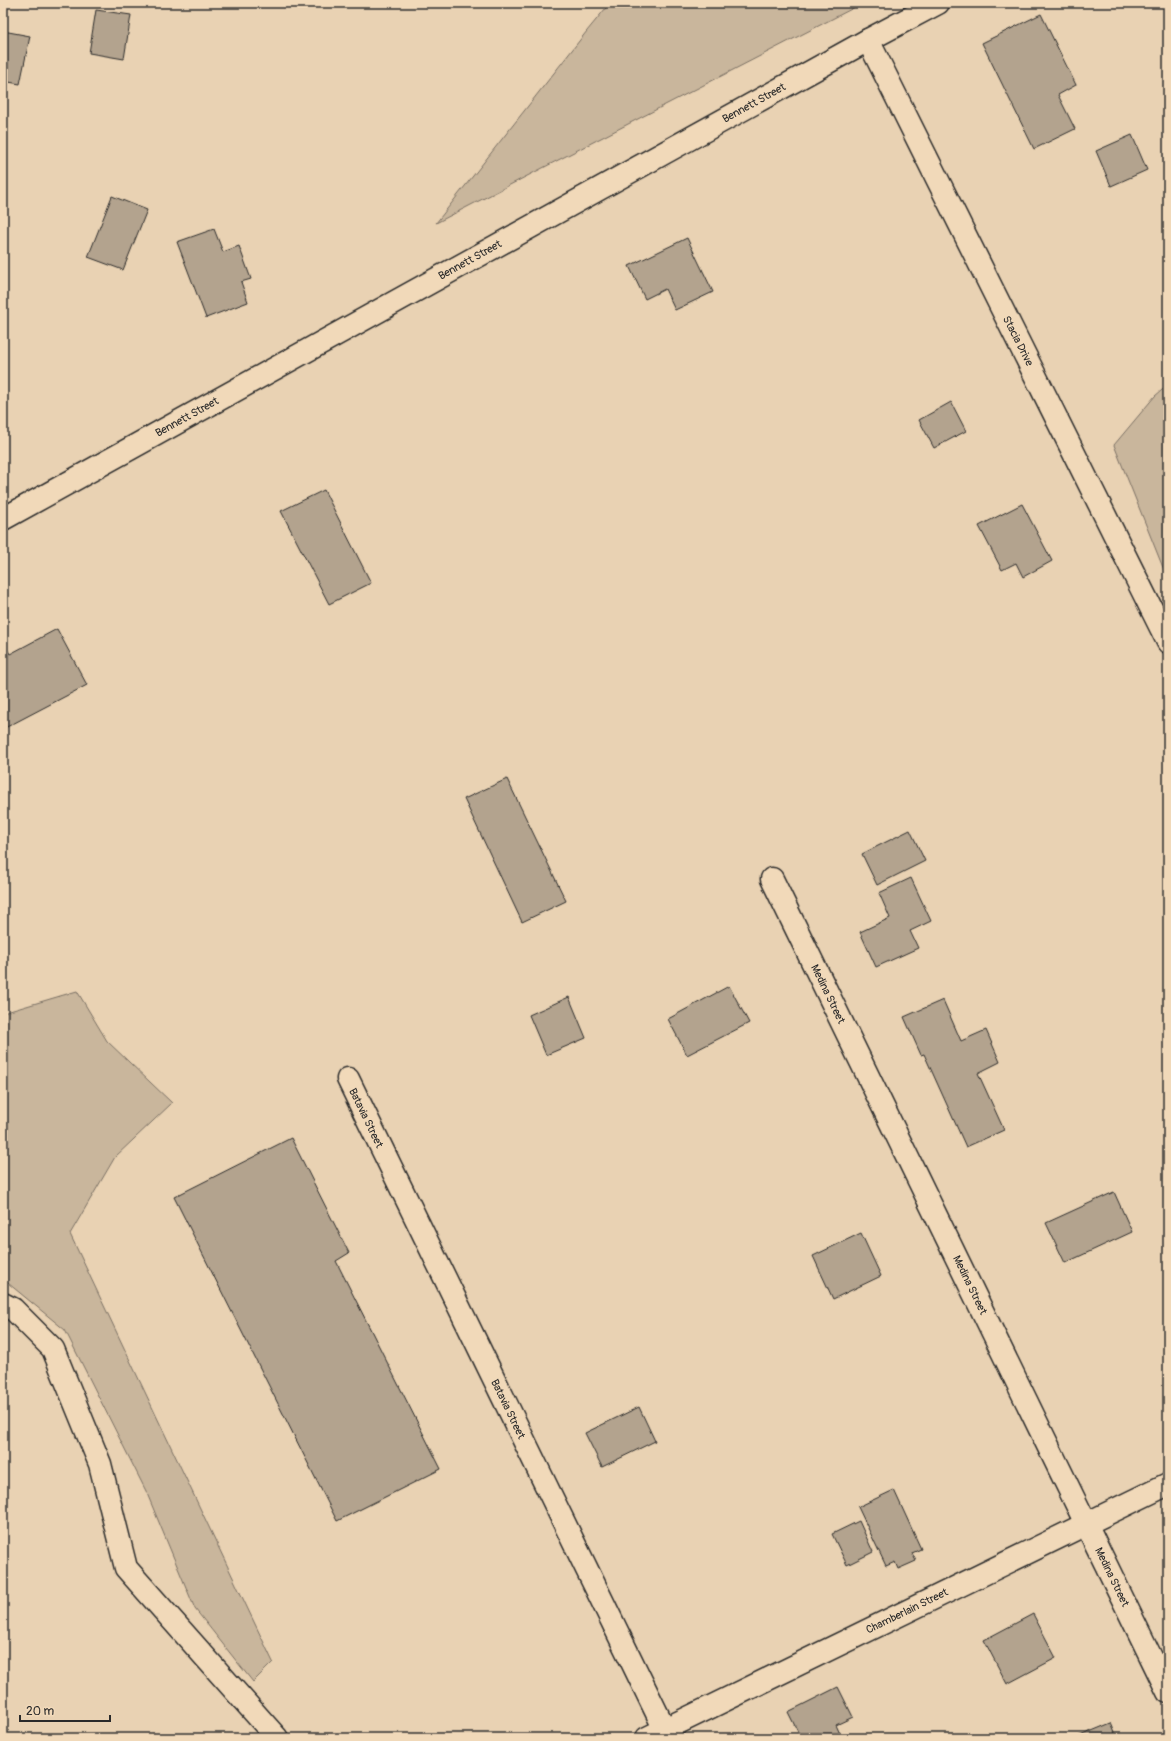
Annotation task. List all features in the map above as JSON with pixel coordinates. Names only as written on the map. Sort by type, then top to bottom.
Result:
[{"type":"street","name":"Bennett Street","points":[[3,519],[868,40],[938,3]]},
{"type":"street","name":"Stacia Drive","points":[[868,40],[1168,642]]},
{"type":"street","name":"Medina Street","points":[[772,879],[1168,1692]]},
{"type":"street","name":"Batavia Street","points":[[348,1079],[660,1735]]},
{"type":"street","points":[[3,1304],[13,1309],[53,1349],[100,1464],[126,1568],[277,1738]]},
{"type":"street","name":"Chamberlain Street","points":[[660,1735],[1086,1523],[1168,1484]]},
{"type":"shaded area","points":[[610,3],[863,3],[436,223],[587,31]]},
{"type":"shaded area","points":[[1168,385],[1168,580],[1114,445],[1155,396]]},
{"type":"shaded area","points":[[77,991],[107,1041],[172,1103],[115,1157],[70,1234],[273,1662],[253,1682],[195,1609],[146,1491],[65,1330],[3,1279],[3,1013]]},
{"type":"building","points":[[96,10],[131,15],[124,59],[89,53]]},
{"type":"building","points":[[1041,14],[1076,85],[1058,95],[1075,129],[1034,149],[982,43]]},
{"type":"building","points":[[3,31],[30,36],[20,84],[3,81]]},
{"type":"building","points":[[1132,135],[1147,170],[1111,186],[1096,151]]},
{"type":"building","points":[[112,196],[147,210],[123,270],[88,257]]},
{"type":"building","points":[[214,229],[223,252],[239,246],[251,279],[241,282],[248,302],[206,318],[177,242]]},
{"type":"building","points":[[687,238],[713,292],[675,310],[665,289],[645,299],[629,266]]},
{"type":"building","points":[[951,402],[966,431],[934,448],[919,420]]},
{"type":"building","points":[[324,490],[371,583],[329,604],[281,511]]},
{"type":"building","points":[[1022,504],[1052,561],[1023,577],[1016,563],[1002,570],[979,526]]},
{"type":"building","points":[[57,629],[87,685],[3,729],[3,651],[7,649],[10,654]]},
{"type":"building","points":[[507,779],[566,901],[522,922],[464,799]]},
{"type":"building","points":[[910,830],[925,861],[877,885],[862,854]]},
{"type":"building","points":[[911,878],[931,921],[910,931],[918,948],[876,967],[860,932],[890,918],[879,893]]},
{"type":"building","points":[[729,986],[749,1023],[687,1055],[668,1019]]},
{"type":"building","points":[[569,997],[586,1038],[546,1055],[529,1015]]},
{"type":"building","points":[[943,1000],[961,1041],[986,1030],[1000,1062],[978,1073],[1004,1130],[966,1147],[924,1054],[921,1055],[904,1017]]},
{"type":"building","points":[[291,1138],[349,1253],[336,1261],[441,1469],[337,1521],[174,1197]]},
{"type":"building","points":[[1114,1192],[1132,1232],[1065,1263],[1046,1223]]},
{"type":"building","points":[[861,1233],[881,1276],[833,1299],[813,1256]]},
{"type":"building","points":[[639,1407],[655,1441],[602,1467],[585,1433]]},
{"type":"building","points":[[894,1490],[921,1549],[912,1553],[916,1561],[898,1569],[895,1562],[886,1566],[858,1507]]},
{"type":"building","points":[[859,1521],[873,1552],[847,1565],[832,1534]]},
{"type":"building","points":[[1033,1614],[1056,1658],[1007,1684],[984,1640]]},
{"type":"building","points":[[838,1687],[853,1717],[836,1725],[842,1738],[801,1738],[788,1712]]},
{"type":"building","points":[[1111,1723],[1117,1738],[1075,1738]]}]
